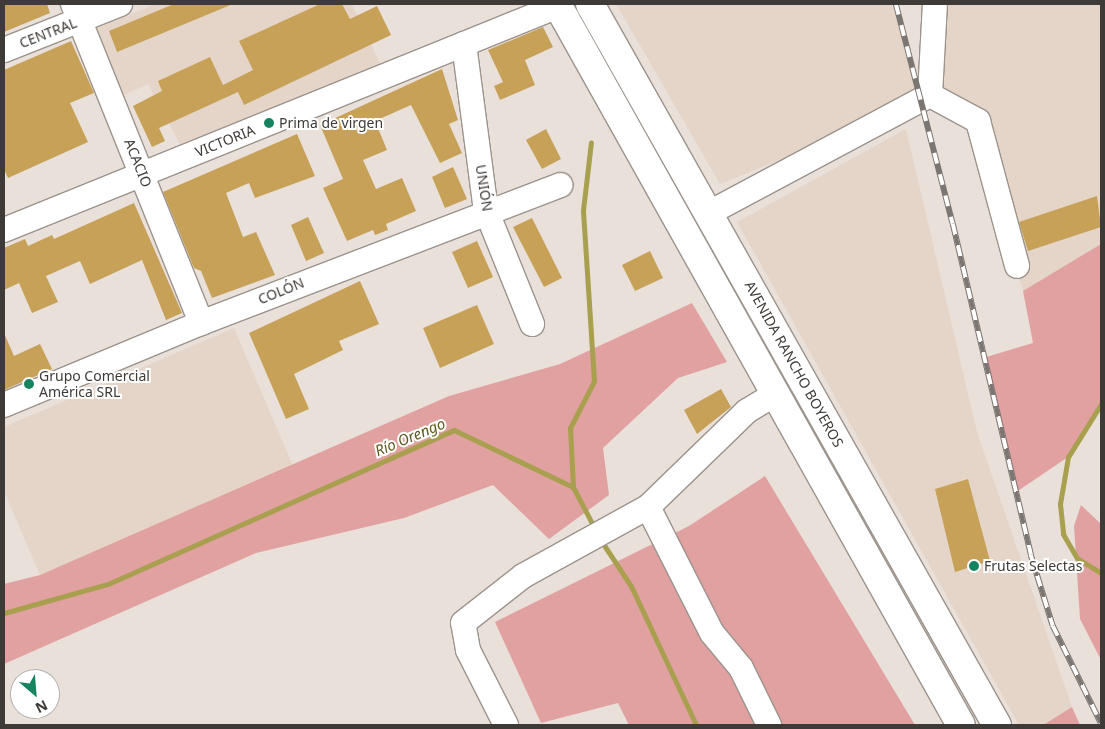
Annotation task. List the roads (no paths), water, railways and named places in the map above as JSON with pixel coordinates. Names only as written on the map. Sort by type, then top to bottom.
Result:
[{"type":"highway","name":"AVENIDA RANCHO BOYEROS","points":[[590,4],[997,725]]},
{"type":"highway","points":[[557,5],[774,395],[961,725]]},
{"type":"street","name":"CENTRAL","points":[[4,50],[76,12],[120,4]]},
{"type":"street","points":[[930,95],[935,4]]},
{"type":"street","name":"VICTORIA","points":[[4,230],[557,5]]},
{"type":"street","name":"ACACIO","points":[[76,12],[143,174],[201,323]]},
{"type":"street","name":"UNIÓN","points":[[464,44],[486,210],[532,324]]},
{"type":"street","points":[[710,214],[930,95]]},
{"type":"street","points":[[930,95],[978,121],[1017,266]]},
{"type":"street","name":"COLÓN","points":[[4,405],[201,323],[486,210],[560,185]]},
{"type":"street","points":[[506,725],[468,650],[463,623],[523,576],[648,507],[746,412],[774,395]]},
{"type":"street","points":[[648,507],[712,633],[741,668],[769,725]]},
{"type":"waterway","points":[[573,487],[570,428],[594,381],[583,210],[591,142]]},
{"type":"waterway","points":[[1101,404],[1068,457],[1060,504],[1063,534],[1077,558],[1101,573]]},
{"type":"waterway","name":"Río Orengo","points":[[4,613],[108,584],[454,430],[573,487],[595,529]]},
{"type":"waterway","name":"Río Orengo","points":[[600,539],[631,586],[696,725]]},
{"type":"railway","points":[[896,4],[953,224],[1031,555],[1053,626],[1101,723]]},
{"type":"place","name":"Prima de virgen","points":[[269,123]]},
{"type":"place","name":"Grupo Comercial América SRL","points":[[29,384]]},
{"type":"place","name":"Frutas Selectas","points":[[974,566]]}]
